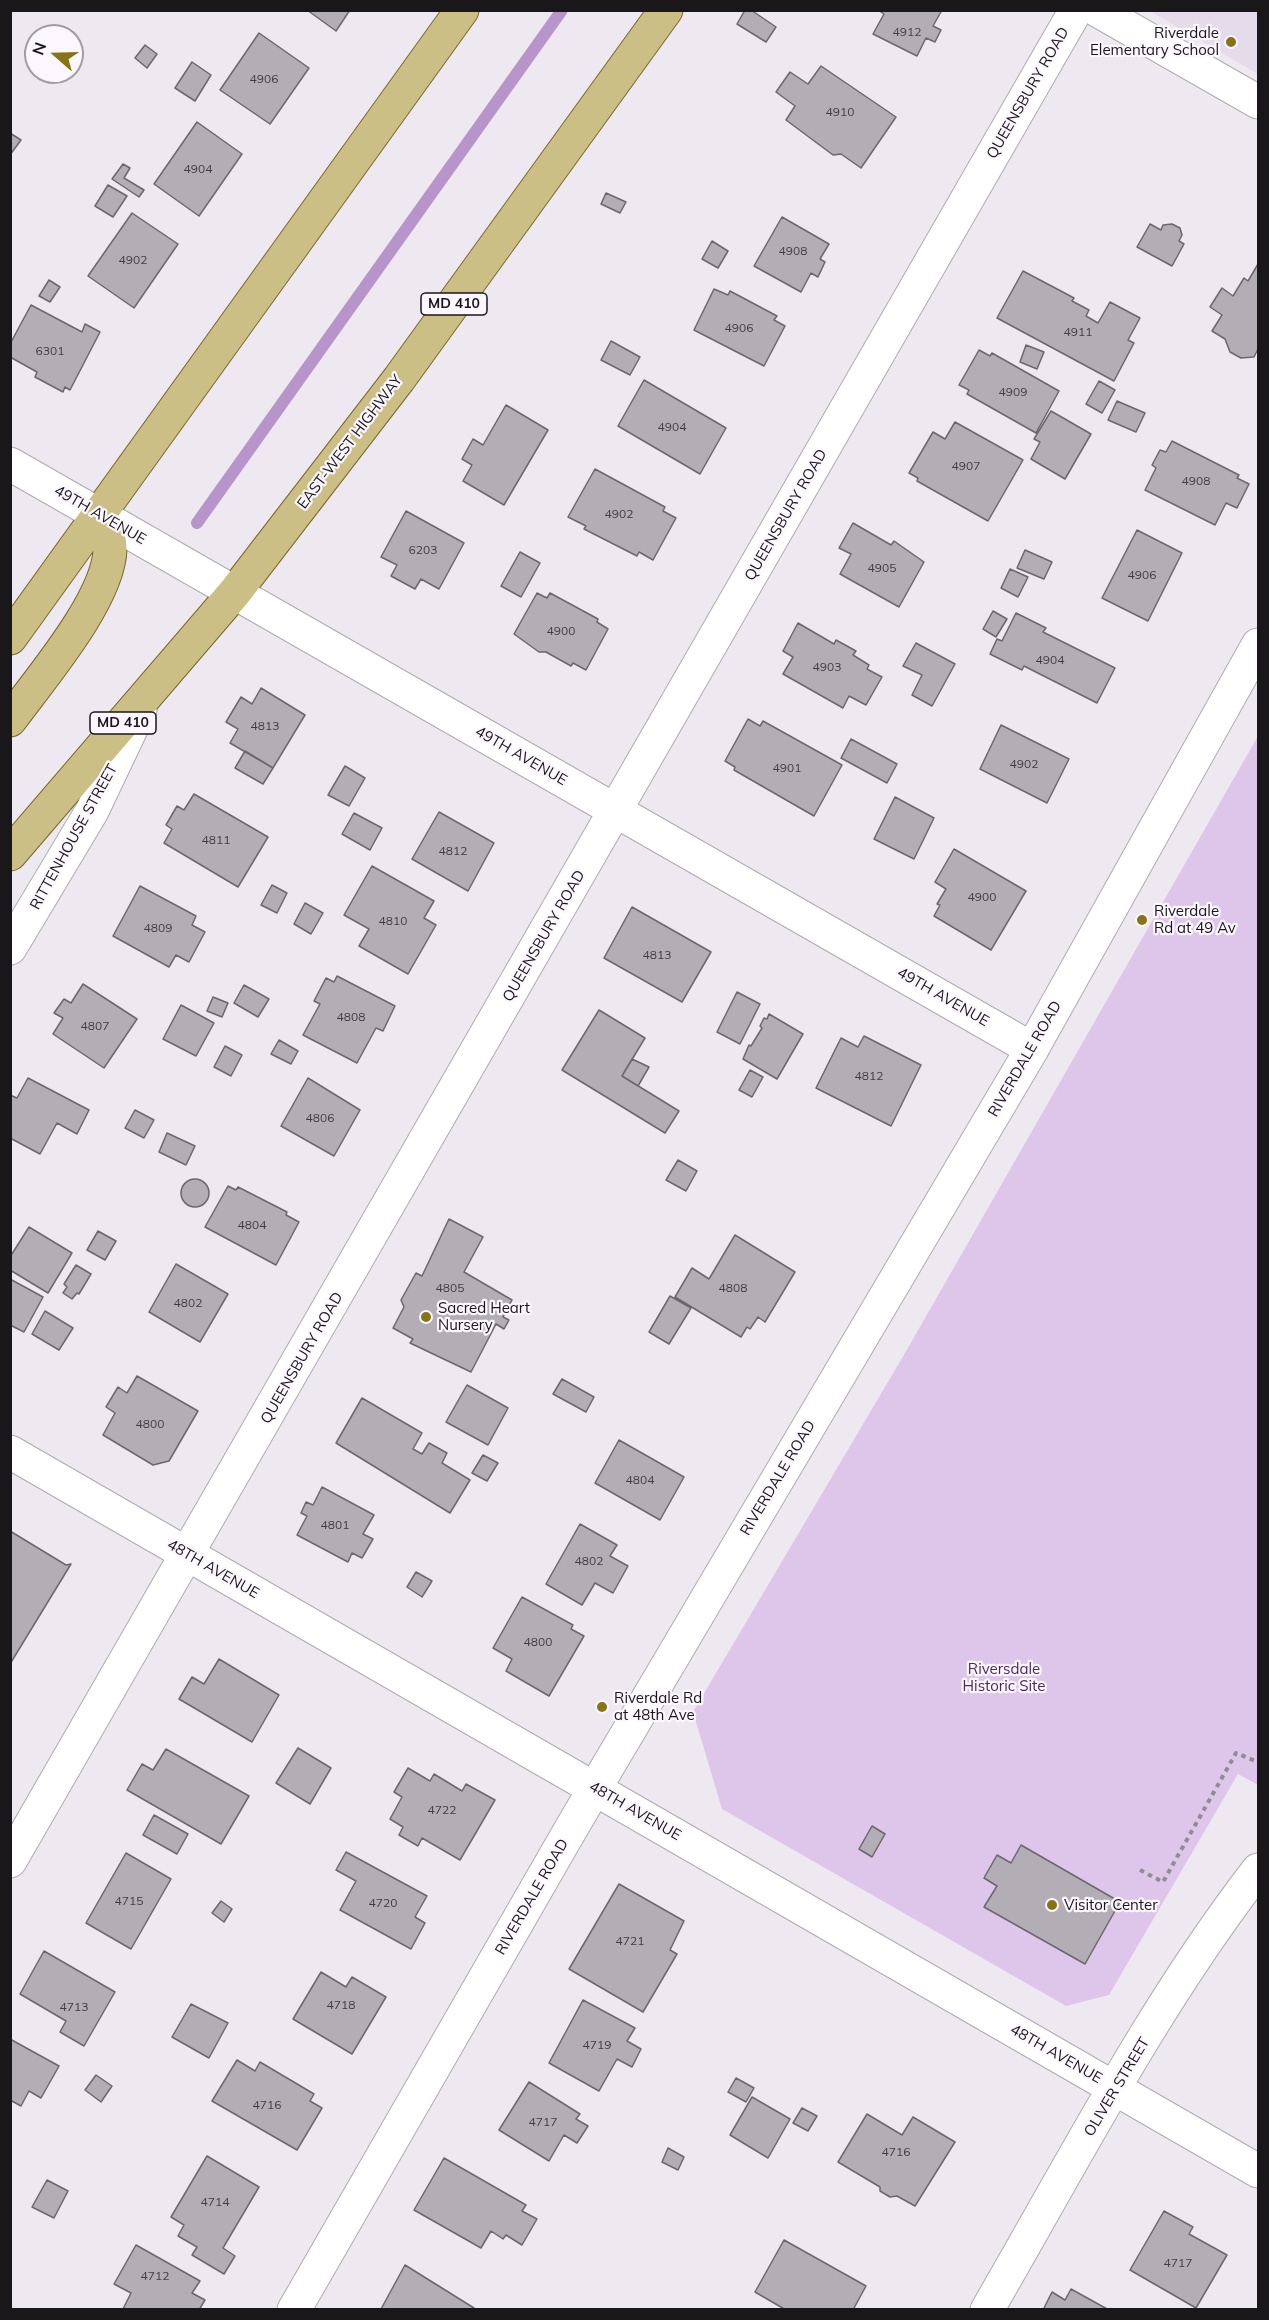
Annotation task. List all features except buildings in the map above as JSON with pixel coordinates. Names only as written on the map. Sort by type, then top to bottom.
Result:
[{"type":"main road","points":[[10,638],[462,10]]},
{"type":"main road","name":"EAST-WEST HIGHWAY","points":[[10,854],[235,592],[399,379],[666,10]]},
{"type":"main road","points":[[10,720],[89,608],[104,574],[110,549],[107,531],[99,514]]},
{"type":"street","name":"QUEENSBURY ROAD","points":[[10,1861],[1076,10]]},
{"type":"street","points":[[1097,10],[1258,102]]},
{"type":"street","name":"49TH AVENUE","points":[[10,464],[1032,1049]]},
{"type":"street","name":"RIVERDALE ROAD","points":[[294,2310],[595,1789],[1032,1049],[1258,645]]},
{"type":"street","name":"RITTENHOUSE STREET","points":[[10,948],[92,811],[149,692]]},
{"type":"street","name":"48TH AVENUE","points":[[10,1452],[1258,2170]]},
{"type":"street","name":"OLIVER STREET","points":[[987,2310],[1180,1981],[1258,1870]]},
{"type":"path","points":[[1140,1870],[1163,1882],[1236,1753],[1258,1762]]},
{"type":"shaded area","name":"Riverdale Elementary School","points":[[1150,11],[1258,11],[1258,74]]},
{"type":"green space","name":"Riversdale Historic Site","points":[[1258,736],[1258,1785],[1238,1774],[1109,1995],[1066,2006],[722,1809],[693,1712],[905,1353]]},
{"type":"waterway","points":[[197,523],[562,10]]},
{"type":"place","name":"Riverdale Elementary School","points":[[1231,42]]},
{"type":"place","name":"Riverdale Rd at 49 Av","points":[[1142,920]]},
{"type":"place","name":"Sacred Heart Nursery","points":[[426,1317]]},
{"type":"place","name":"Riverdale Rd at 48th Ave","points":[[602,1707]]},
{"type":"place","name":"Visitor Center","points":[[1052,1905]]}]
